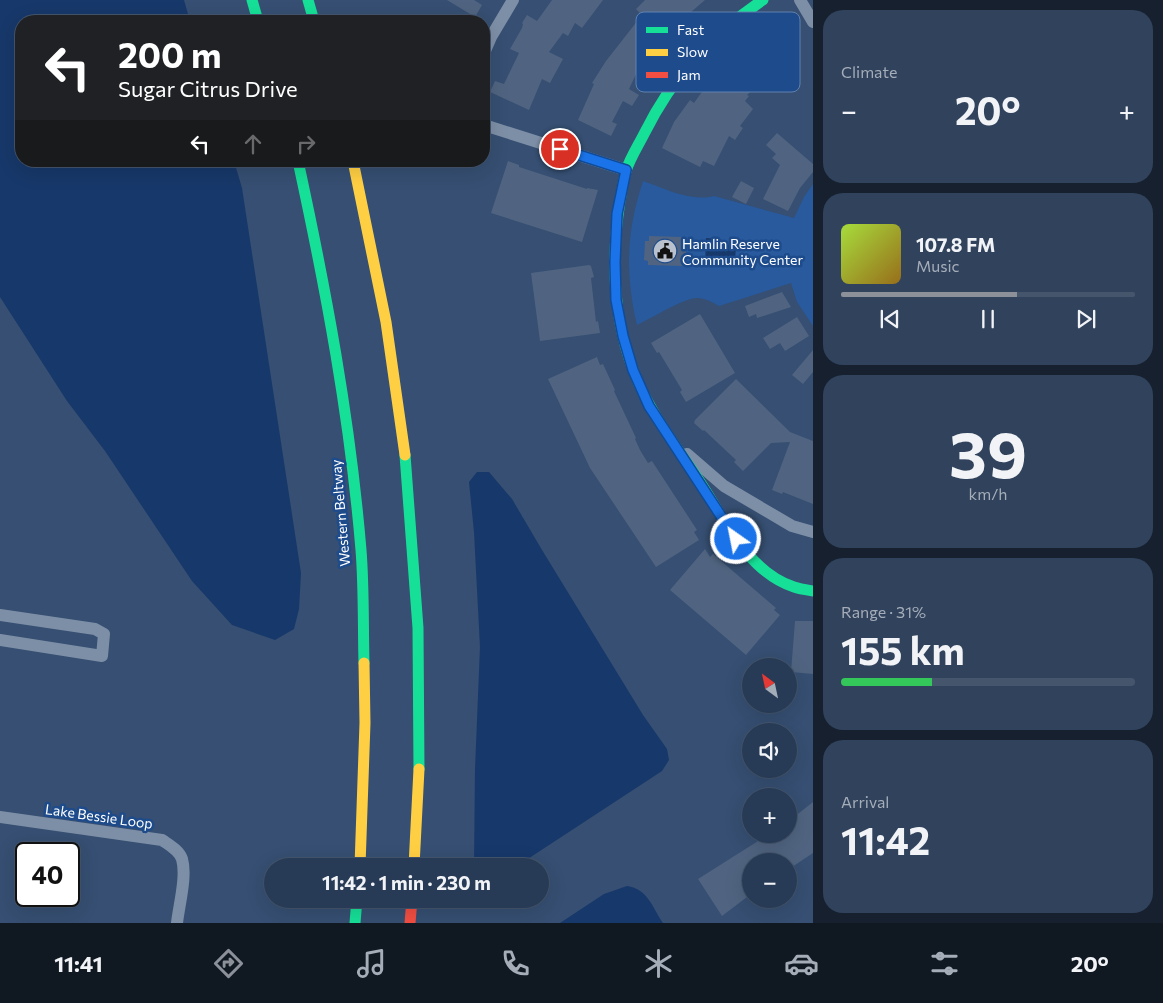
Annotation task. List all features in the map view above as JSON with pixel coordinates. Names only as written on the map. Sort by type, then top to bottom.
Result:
[{"type":"main road","points":[[252,0],[256,15]]},
{"type":"main road","points":[[308,0],[312,15]]},
{"type":"main road","points":[[744,12],[763,0]]},
{"type":"main road","points":[[668,92],[656,109],[626,170],[617,214],[616,300],[623,336],[633,370],[649,406],[676,444],[736,539],[753,560],[778,580],[806,591],[813,591]]},
{"type":"main road","name":"Western Beltway","points":[[299,167],[320,262],[343,392],[361,552],[365,723],[360,858]]},
{"type":"main road","points":[[354,167],[386,322],[406,461],[418,628],[419,782],[414,858]]},
{"type":"main road","points":[[355,923],[356,908]]},
{"type":"main road","points":[[410,923],[411,908]]},
{"type":"street","points":[[490,39],[513,0]]},
{"type":"street","points":[[800,0],[813,22]]},
{"type":"street","points":[[490,127],[626,170]]},
{"type":"street","points":[[676,444],[724,486],[792,526],[813,532]]},
{"type":"street","points":[[0,615],[95,629],[104,634],[102,656],[0,640]]},
{"type":"street","name":"Lake Bessie Loop","points":[[0,817],[162,840],[174,848],[182,858],[183,874],[177,923]]},
{"type":"shaded area","points":[[0,0],[184,0],[188,15],[15,15],[15,167],[236,167],[242,188],[301,573],[299,609],[294,629],[275,640],[232,625],[192,581],[105,451],[67,401],[0,297]]},
{"type":"shaded area","points":[[643,181],[687,196],[714,196],[794,218],[804,197],[813,184],[813,326],[797,302],[791,283],[719,306],[703,299],[692,299],[637,325],[630,288],[629,253],[633,218]]},
{"type":"shaded area","points":[[706,238],[720,239],[721,245],[736,245],[735,261],[720,261],[720,267],[705,266]]},
{"type":"shaded area","points":[[477,472],[489,472],[512,499],[643,715],[667,749],[669,760],[662,771],[529,858],[474,858],[475,769],[480,647],[474,532],[469,482]]},
{"type":"shaded area","points":[[627,886],[645,895],[663,923],[560,923],[604,894]]},
{"type":"building","points":[[447,0],[474,0],[482,5],[476,15],[472,15]]},
{"type":"building","points":[[552,0],[603,0],[582,28],[575,23],[568,36],[563,33],[549,52],[563,59],[550,83],[542,79],[529,110],[490,92],[495,81],[504,84],[519,53],[510,49],[527,15],[537,21]]},
{"type":"building","points":[[645,0],[705,0],[691,12],[639,12],[636,9]]},
{"type":"building","points":[[636,23],[636,74],[629,89],[639,95],[632,106],[623,101],[612,122],[617,124],[611,136],[578,120],[594,84],[592,83],[606,61]]},
{"type":"building","points":[[702,92],[750,92],[745,101],[753,109],[740,126],[743,128],[735,140],[729,136],[714,166],[703,161],[700,167],[662,148],[674,122],[690,100],[694,103]]},
{"type":"building","points":[[777,133],[813,164],[813,172],[800,188],[788,211],[763,199],[780,165],[772,158],[776,154],[766,145]]},
{"type":"building","points":[[508,161],[519,165],[519,167],[587,189],[598,190],[582,242],[491,213]]},
{"type":"building","points":[[741,181],[754,188],[746,204],[732,197]]},
{"type":"building","name":"Hamlin Reserve Community Center","points":[[649,236],[682,237],[682,242],[686,242],[686,261],[682,261],[682,266],[648,265],[648,261],[644,260],[645,241],[649,241]]},
{"type":"building","points":[[589,265],[594,277],[591,278],[596,322],[598,321],[600,333],[540,341],[531,273]]},
{"type":"building","points":[[782,292],[791,307],[757,318],[756,314],[749,317],[745,306]]},
{"type":"building","points":[[700,314],[735,373],[686,402],[680,392],[682,390],[659,352],[657,353],[651,343]]},
{"type":"building","points":[[797,317],[809,336],[785,351],[780,343],[770,349],[763,338]]},
{"type":"building","points":[[813,350],[813,372],[803,384],[792,375]]},
{"type":"building","points":[[597,357],[600,365],[603,364],[640,450],[648,463],[652,461],[697,530],[694,532],[699,540],[656,567],[590,468],[548,379]]},
{"type":"building","points":[[736,379],[790,432],[813,441],[813,504],[783,492],[782,494],[772,490],[790,442],[771,443],[743,471],[734,462],[736,460],[694,423]]},
{"type":"building","points":[[705,549],[710,557],[713,554],[776,608],[774,610],[780,615],[746,655],[670,590]]},
{"type":"building","points":[[795,621],[813,621],[813,674],[798,673],[798,658],[792,658]]},
{"type":"building","points":[[813,802],[813,853],[797,864],[797,853],[742,853],[742,901],[722,916],[698,879],[755,843],[797,843],[797,815]]},
{"type":"traffic: fast","points":[[252,0],[256,15]]},
{"type":"traffic: fast","points":[[308,0],[312,15]]},
{"type":"traffic: fast","points":[[747,12],[763,0]]},
{"type":"traffic: fast","points":[[668,92],[655,113],[628,166],[620,201],[615,244],[616,288],[618,309],[627,351],[647,401],[739,543],[763,570],[778,580],[794,587],[813,591]]},
{"type":"traffic: fast","points":[[299,167],[344,403],[362,564],[364,663]]},
{"type":"traffic: fast","points":[[405,455],[418,628],[419,769]]},
{"type":"traffic: fast","points":[[355,923],[356,908]]},
{"type":"traffic: slow","points":[[354,167],[386,322],[405,455]]},
{"type":"traffic: slow","points":[[360,858],[365,723],[364,663]]},
{"type":"traffic: slow","points":[[414,858],[419,769]]},
{"type":"traffic: jam","points":[[410,923],[411,908]]},
{"type":"place","name":"Hamlin Reserve Community Center","points":[[665,251]]},
{"type":"route","points":[[560,149],[626,170],[617,214],[616,300],[623,336],[633,370],[649,406],[676,444],[736,539]]}]
